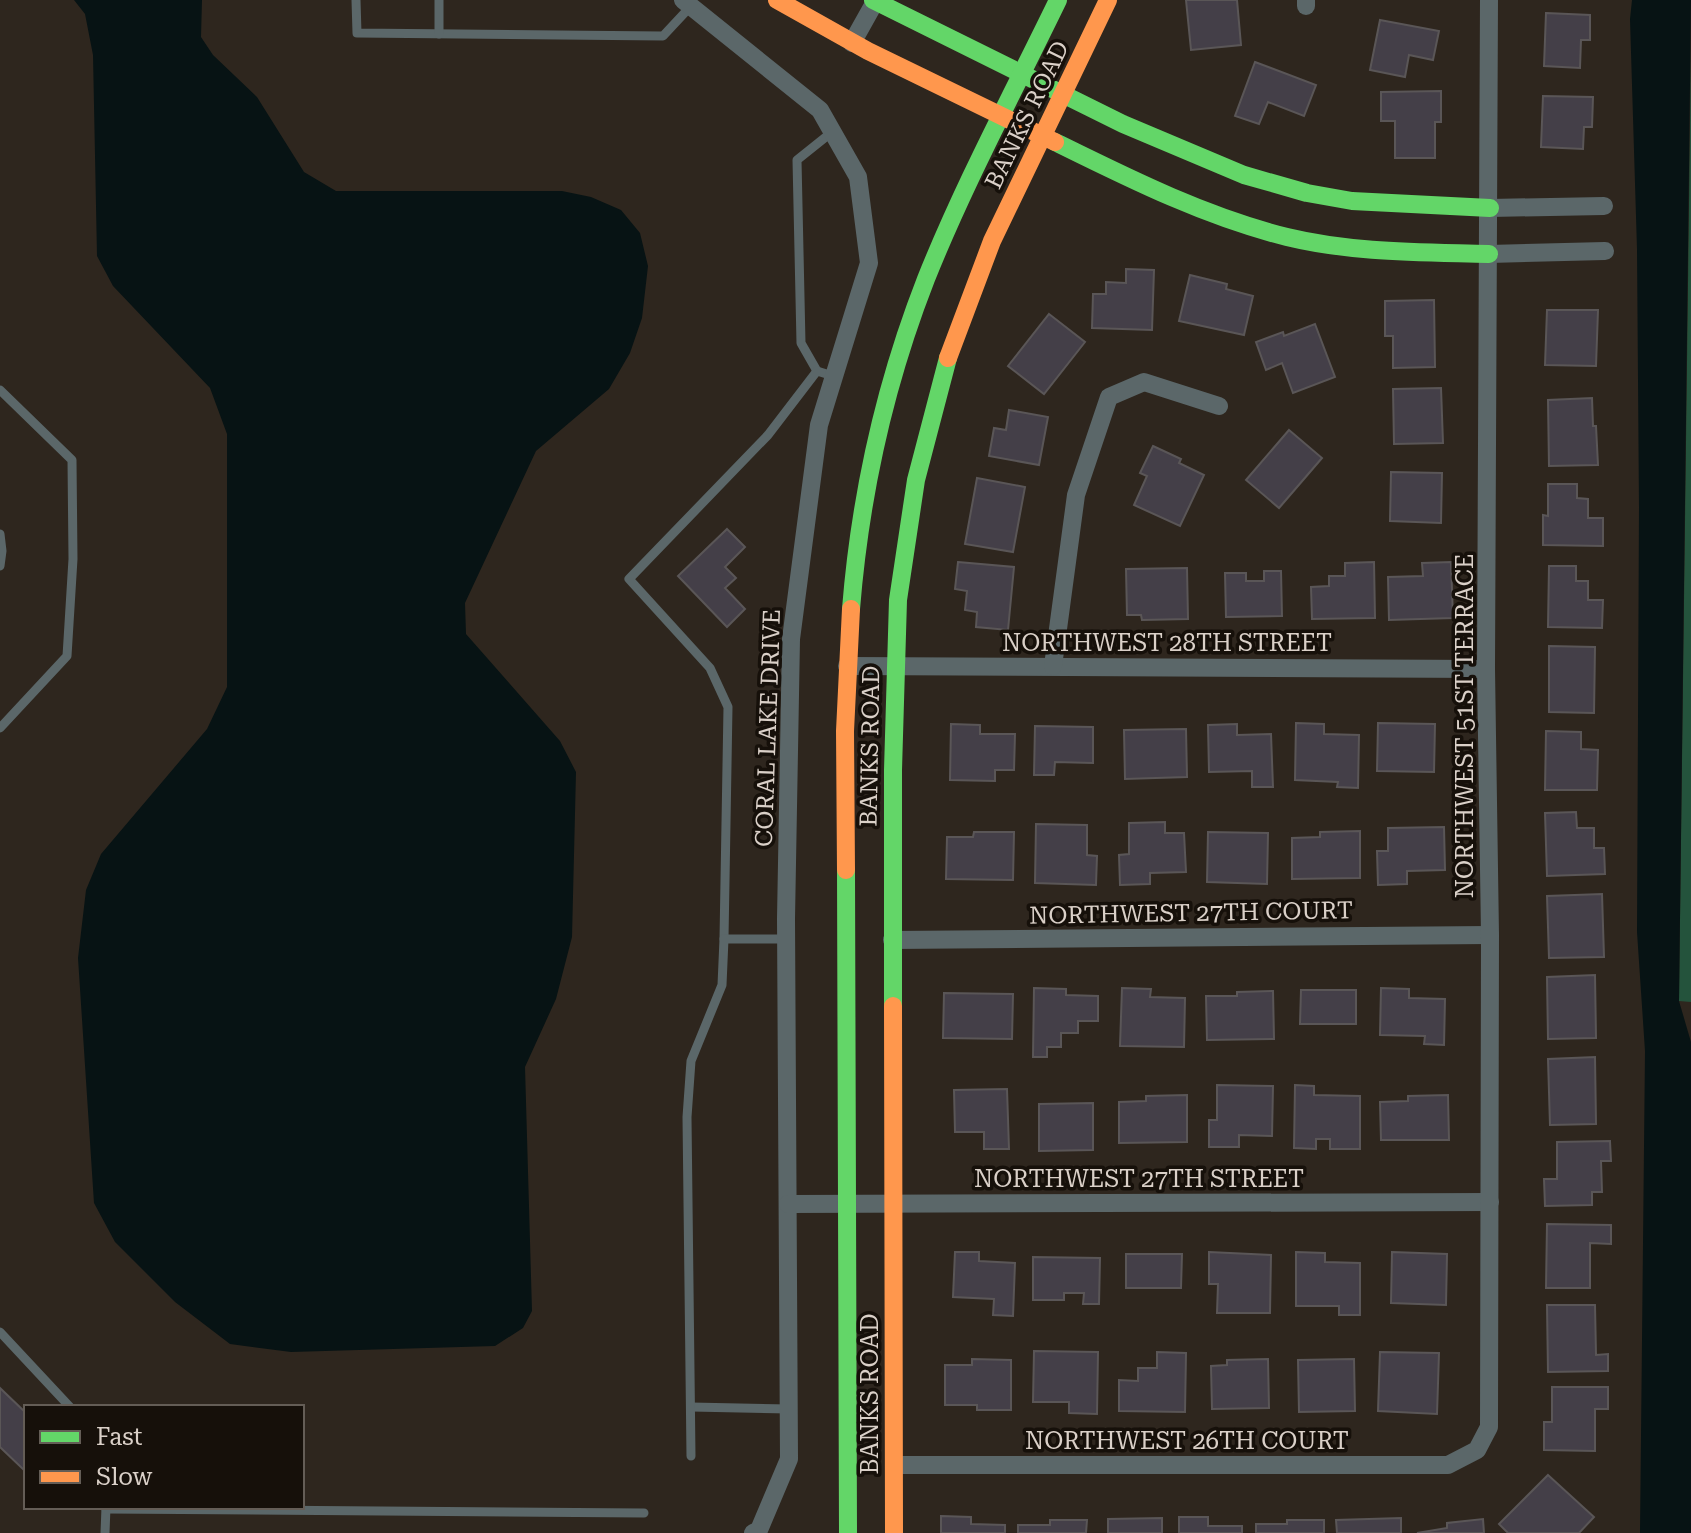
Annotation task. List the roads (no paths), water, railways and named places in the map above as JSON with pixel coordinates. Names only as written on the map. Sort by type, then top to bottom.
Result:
[{"type":"street","points":[[777,0],[852,43],[1171,198],[1251,227],[1349,247],[1385,251],[1489,254],[1605,251]]},
{"type":"street","points":[[852,43],[875,0],[1188,155],[1269,183],[1351,201],[1490,208],[1604,206]]},
{"type":"street","name":"BANKS ROAD","points":[[848,1533],[847,666],[851,603],[862,519],[879,436],[925,283],[958,206],[1058,0]]},
{"type":"street","name":"BANKS ROAD","points":[[894,1533],[892,940],[894,667],[900,576],[914,490],[934,404],[959,322],[991,242],[1108,0]]},
{"type":"street","name":"NORTHWEST 51ST TERRACE","points":[[1477,1450],[1489,1427],[1490,935],[1486,669],[1489,0]]},
{"type":"street","name":"CORAL LAKE DRIVE","points":[[687,3],[820,110],[858,177],[869,263],[825,373],[791,639],[786,939],[789,1459],[759,1530],[753,1533]]},
{"type":"street","points":[[1053,666],[1076,495],[1109,397],[1144,382],[1219,406]]},
{"type":"street","name":"NORTHWEST 28TH STREET","points":[[847,666],[1486,669]]},
{"type":"street","name":"NORTHWEST 27TH COURT","points":[[892,940],[1490,935]]},
{"type":"street","name":"NORTHWEST 27TH STREET","points":[[788,1204],[1490,1202]]},
{"type":"street","name":"NORTHWEST 26TH COURT","points":[[894,1465],[1448,1465],[1477,1450]]},
{"type":"lane","points":[[356,0],[357,33],[439,34],[663,36],[687,3]]},
{"type":"lane","points":[[439,0],[439,34]]},
{"type":"lane","points":[[691,1456],[687,1117],[691,1061],[722,985],[728,707],[710,668],[629,579],[825,373],[801,343],[797,160],[832,132]]},
{"type":"lane","points":[[0,390],[72,460],[73,559],[67,656],[0,728]]},
{"type":"lane","points":[[0,534],[0,566]]},
{"type":"lane","points":[[724,939],[786,939]]},
{"type":"lane","points":[[0,1332],[68,1405]]},
{"type":"lane","points":[[691,1407],[789,1409]]},
{"type":"lane","points":[[105,1533],[106,1509]]},
{"type":"lane","points":[[214,1509],[644,1513]]}]
